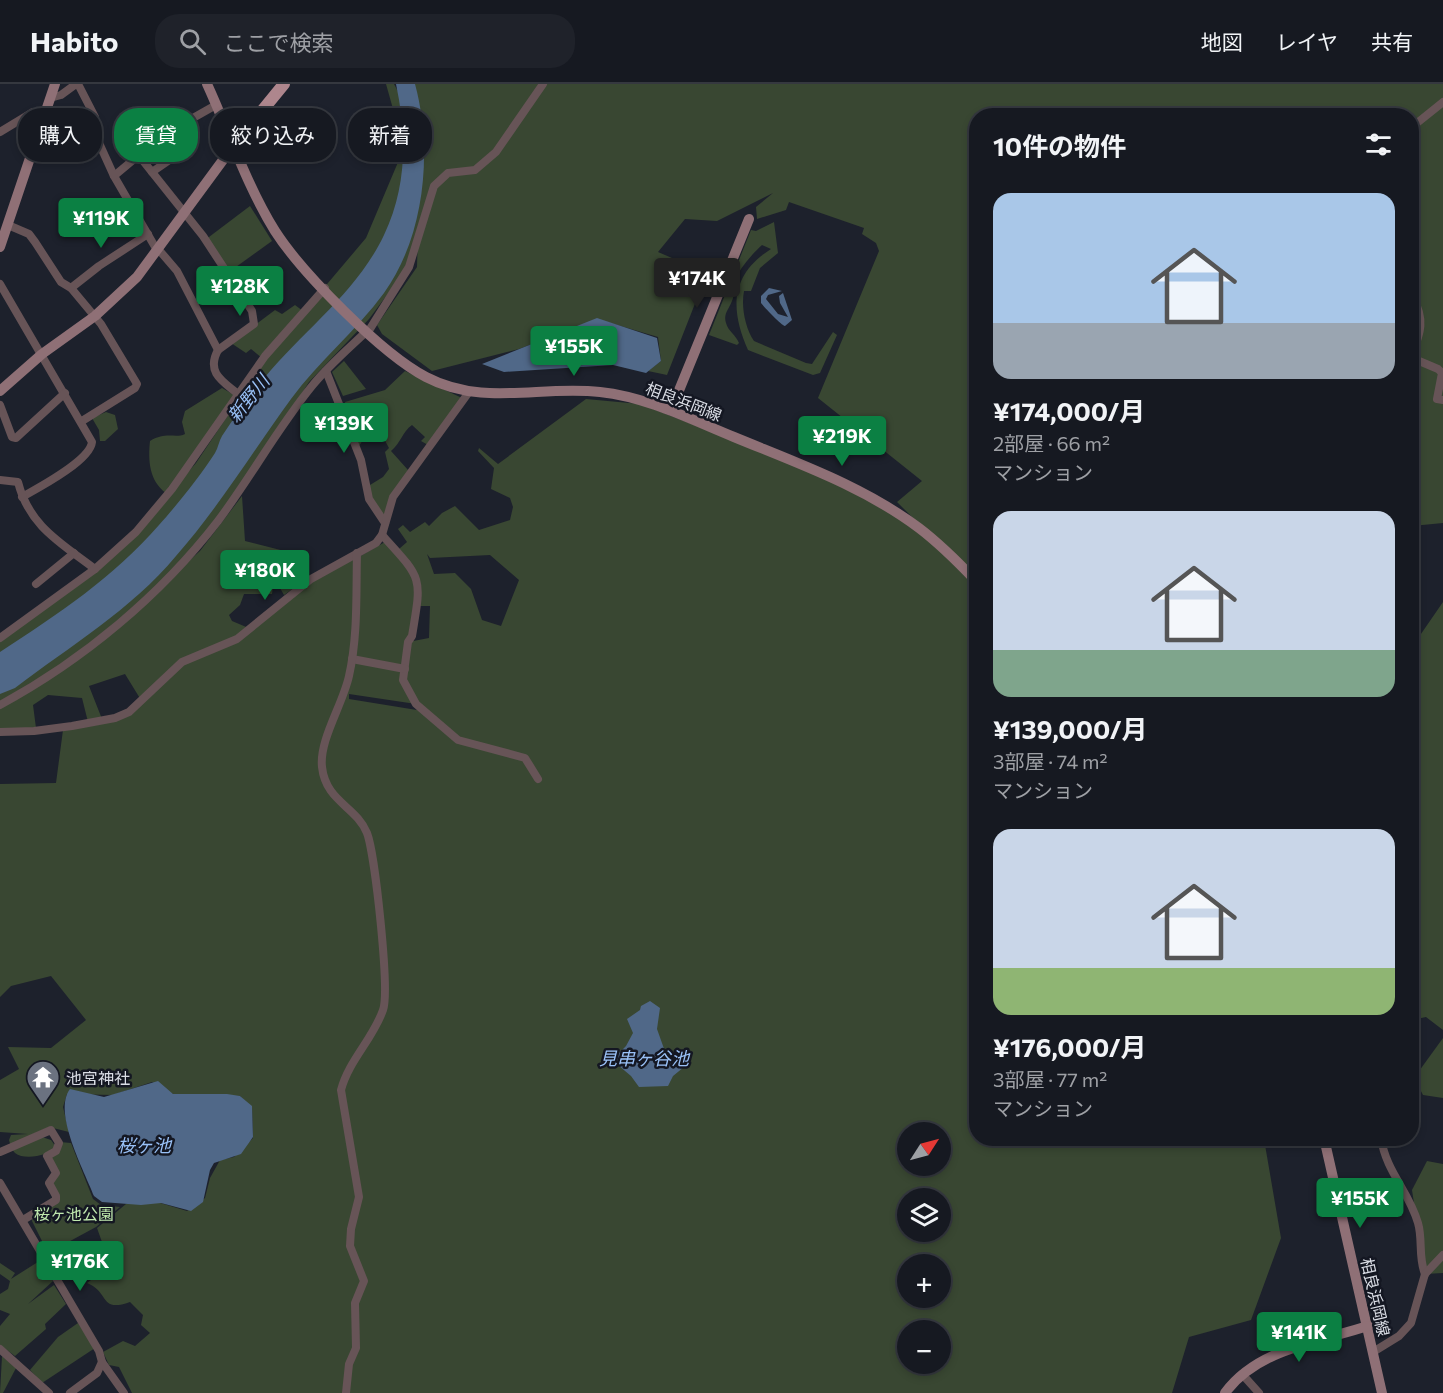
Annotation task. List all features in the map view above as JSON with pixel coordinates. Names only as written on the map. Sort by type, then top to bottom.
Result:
[{"type":"main road","name":"相良浜岡線","points":[[207,84],[217,108]]},
{"type":"main road","points":[[264,108],[284,84]]},
{"type":"main road","points":[[46,108],[52,92]]},
{"type":"main road","points":[[0,247],[28,162]]},
{"type":"main road","points":[[0,391],[42,354],[95,316],[132,282],[159,251],[222,162]]},
{"type":"main road","name":"相良浜岡線","points":[[242,162],[276,232],[326,290],[366,331],[409,367],[438,383],[469,392],[516,395],[600,392],[646,401],[671,410],[804,466],[875,500],[918,527],[969,574]]},
{"type":"main road","points":[[671,410],[749,219]]},
{"type":"main road","name":"相良浜岡線","points":[[1326,1146],[1382,1393]]},
{"type":"main road","points":[[1225,1393],[1242,1374],[1258,1361],[1368,1326]]},
{"type":"street","points":[[45,84],[52,92],[61,95],[77,84],[95,117],[94,132],[114,176],[159,251],[177,271],[218,350]]},
{"type":"street","points":[[0,705],[24,692],[89,647],[166,581],[219,520],[282,427],[326,371],[366,331],[409,267],[434,186],[448,173],[475,170],[496,152],[543,84]]},
{"type":"street","points":[[1419,121],[1443,102]]},
{"type":"street","points":[[198,115],[216,105]]},
{"type":"street","points":[[0,132],[18,121]]},
{"type":"street","points":[[114,176],[133,162]]},
{"type":"street","points":[[144,162],[186,213],[254,318],[254,324],[218,350],[213,368],[217,377],[237,393]]},
{"type":"street","points":[[152,172],[167,162]]},
{"type":"street","points":[[8,225],[29,234],[61,282],[71,288],[95,316],[137,384],[135,388],[82,421]]},
{"type":"street","points":[[71,288],[99,266],[148,234]]},
{"type":"street","points":[[0,284],[66,393],[92,442],[91,447],[52,481],[22,497]]},
{"type":"street","points":[[0,638],[95,569],[153,513],[265,356],[326,290]]},
{"type":"street","points":[[1419,310],[1422,331],[1419,338]]},
{"type":"street","points":[[1419,361],[1442,373],[1437,399],[1443,400]]},
{"type":"street","points":[[326,371],[361,460],[369,499],[385,523]]},
{"type":"street","points":[[0,732],[34,731],[72,726],[115,718],[129,711],[182,662],[237,639],[311,579],[376,543],[382,535],[393,497],[469,392]]},
{"type":"street","points":[[0,405],[12,437],[16,438],[66,393]]},
{"type":"street","points":[[0,480],[18,482],[23,503],[43,530],[95,569]]},
{"type":"street","points":[[382,535],[411,567],[420,590],[403,680],[416,704],[458,740],[525,758],[538,779]]},
{"type":"street","points":[[36,584],[74,553]]},
{"type":"street","points":[[346,1393],[349,1364],[356,1348],[355,1303],[364,1281],[350,1246],[351,1229],[359,1197],[341,1090],[345,1075],[376,1026],[384,1007],[385,983],[370,844],[361,822],[330,792],[322,766],[322,753],[343,698],[352,659],[357,553]]},
{"type":"street","points":[[352,659],[405,669]]},
{"type":"street","points":[[0,1152],[51,1130],[59,1143],[56,1151],[47,1156],[56,1173],[48,1183],[56,1200],[23,1220]]},
{"type":"street","points":[[1382,1146],[1384,1159],[1408,1196],[1419,1225],[1420,1264],[1425,1274]]},
{"type":"street","points":[[0,1183],[99,1352],[102,1362],[124,1393]]},
{"type":"street","points":[[1373,1352],[1399,1336],[1411,1323],[1425,1274],[1443,1255]]},
{"type":"street","points":[[0,1349],[48,1393]]},
{"type":"street","points":[[70,1393],[96,1373],[102,1362]]},
{"type":"street","points":[[1242,1374],[1259,1393]]},
{"type":"green space","points":[[386,84],[394,84],[407,108],[393,108]]},
{"type":"green space","points":[[398,84],[1443,84],[1443,523],[1419,525],[1419,108],[969,108],[969,1146],[1265,1146],[1281,1238],[1251,1320],[1189,1337],[1172,1393],[132,1393],[119,1367],[109,1365],[103,1352],[123,1341],[135,1346],[150,1333],[141,1325],[143,1315],[130,1302],[113,1305],[87,1283],[99,1274],[86,1252],[102,1242],[97,1228],[126,1204],[157,1202],[187,1211],[205,1198],[210,1178],[220,1160],[234,1157],[253,1138],[252,1108],[240,1096],[173,1094],[152,1082],[113,1095],[67,1094],[63,1107],[69,1132],[49,1127],[33,1134],[51,1140],[56,1147],[43,1155],[25,1157],[15,1153],[9,1140],[11,1135],[28,1134],[0,1132],[0,1080],[19,1069],[8,1047],[51,1048],[86,1020],[51,976],[11,986],[0,997],[0,784],[56,783],[63,730],[88,722],[82,698],[48,695],[33,705],[36,728],[0,729],[0,640],[136,532],[196,463],[273,348],[366,238],[398,162],[432,162],[432,108],[408,108]],"holes":[[[773,193],[756,207],[757,219],[786,210],[789,202],[864,228],[862,234],[876,243],[879,251],[818,398],[922,481],[897,502],[949,554],[882,503],[785,460],[640,404],[586,399],[498,464],[479,448],[478,451],[494,468],[491,489],[510,498],[513,507],[510,520],[479,530],[455,506],[442,513],[429,526],[425,522],[410,532],[403,525],[398,529],[407,542],[399,549],[409,561],[418,582],[418,606],[430,606],[429,638],[408,642],[415,596],[414,574],[385,542],[357,558],[333,566],[251,629],[232,621],[229,615],[240,605],[244,594],[272,594],[274,580],[245,571],[252,561],[271,564],[272,559],[282,561],[281,565],[292,567],[290,578],[280,588],[284,595],[298,585],[304,556],[245,541],[242,496],[200,551],[170,578],[227,509],[309,382],[369,319],[410,264],[418,233],[417,267],[377,325],[382,334],[432,371],[519,349],[597,319],[658,337],[661,361],[648,371],[667,375],[707,273],[658,252],[685,219],[717,221]],[[427,554],[430,558],[490,555],[519,580],[501,626],[482,620],[471,589],[455,573],[434,574]],[[125,674],[141,700],[129,712],[102,719],[89,686]],[[349,694],[416,704],[423,711],[349,699]]]},
{"type":"green space","points":[[250,206],[272,241],[229,272],[205,240]]},
{"type":"green space","points":[[774,222],[778,253],[760,268],[751,291],[744,291],[744,317],[754,341],[806,363],[812,364],[833,332],[837,335],[820,373],[813,375],[748,350],[742,335],[738,321],[737,294],[748,270],[771,249],[762,245],[739,273],[733,298],[726,314],[727,326],[739,343],[737,345],[709,335],[751,230],[756,231]]},
{"type":"green space","points":[[295,305],[303,311],[262,358],[251,349],[246,353],[231,343],[275,310],[282,314]]},
{"type":"green space","points":[[344,361],[366,389],[343,396],[332,372]]},
{"type":"green space","points":[[405,371],[462,398],[428,445],[421,441],[425,437],[412,425],[391,451],[408,470],[383,518],[370,497],[370,485],[383,477],[389,469],[385,452],[389,448],[378,428],[367,434],[359,446],[350,435],[345,402],[385,390]]},
{"type":"green space","points":[[222,388],[236,396],[166,493],[156,482],[151,470],[150,441],[161,436],[185,434],[182,422],[185,411]]},
{"type":"green space","points":[[106,412],[115,415],[118,429],[105,441],[100,441],[99,430],[92,418]]},
{"type":"green space","points":[[1443,602],[1443,1030],[1426,1017],[1419,1018],[1419,637]]},
{"type":"green space","points":[[1443,1038],[1443,1098],[1423,1095],[1419,1087],[1419,1071]]},
{"type":"green space","name":"桜ヶ池公園","points":[[60,1142],[71,1143],[93,1199],[101,1205],[120,1207],[96,1227],[48,1253],[32,1221],[33,1215],[55,1200],[50,1181],[56,1173],[48,1157]]},
{"type":"green space","points":[[1427,1161],[1443,1164],[1443,1273],[1425,1274],[1412,1190]]},
{"type":"green space","points":[[41,1260],[53,1281],[28,1304],[54,1285],[66,1304],[45,1324],[46,1329],[15,1356],[0,1345],[0,1326],[10,1314],[0,1310],[0,1294],[8,1289],[10,1281],[0,1274],[0,1263],[15,1273],[11,1279]]},
{"type":"green space","points":[[78,1323],[95,1348],[42,1383],[30,1370],[58,1337]]},
{"type":"green space","points":[[2,1356],[16,1368],[3,1393],[0,1393]]},
{"type":"water","points":[[396,84],[415,84],[421,108],[401,108]]},
{"type":"water","points":[[403,162],[424,162],[422,192],[409,246],[384,293],[302,385],[207,518],[176,556],[140,594],[15,688],[0,694],[0,652],[43,624],[104,578],[142,544],[173,508],[203,471],[215,453],[221,438],[265,377],[360,274],[373,255],[392,217]]},
{"type":"water","points":[[769,288],[782,291],[768,295],[766,299],[778,314],[788,317],[780,303],[779,296],[783,293],[792,320],[785,326],[761,303],[761,296]]},
{"type":"water","points":[[597,318],[657,338],[661,361],[646,373],[613,365],[504,372],[482,364]]},
{"type":"water","name":"見串ヶ谷池","points":[[650,1001],[660,1008],[657,1029],[668,1060],[684,1067],[673,1076],[668,1086],[639,1087],[631,1076],[612,1060],[626,1046],[633,1033],[627,1019]]},
{"type":"water","name":"桜ヶ池","points":[[158,1081],[173,1094],[227,1094],[240,1096],[252,1106],[253,1137],[241,1154],[214,1163],[210,1170],[203,1202],[191,1211],[161,1203],[141,1205],[102,1202],[94,1196],[67,1127],[65,1099],[70,1089],[104,1097]]},
{"type":"place","name":"池宮神社","points":[[43,1106]]},
{"type":"water label","name":"新野川","points":[[248,398]]}]
